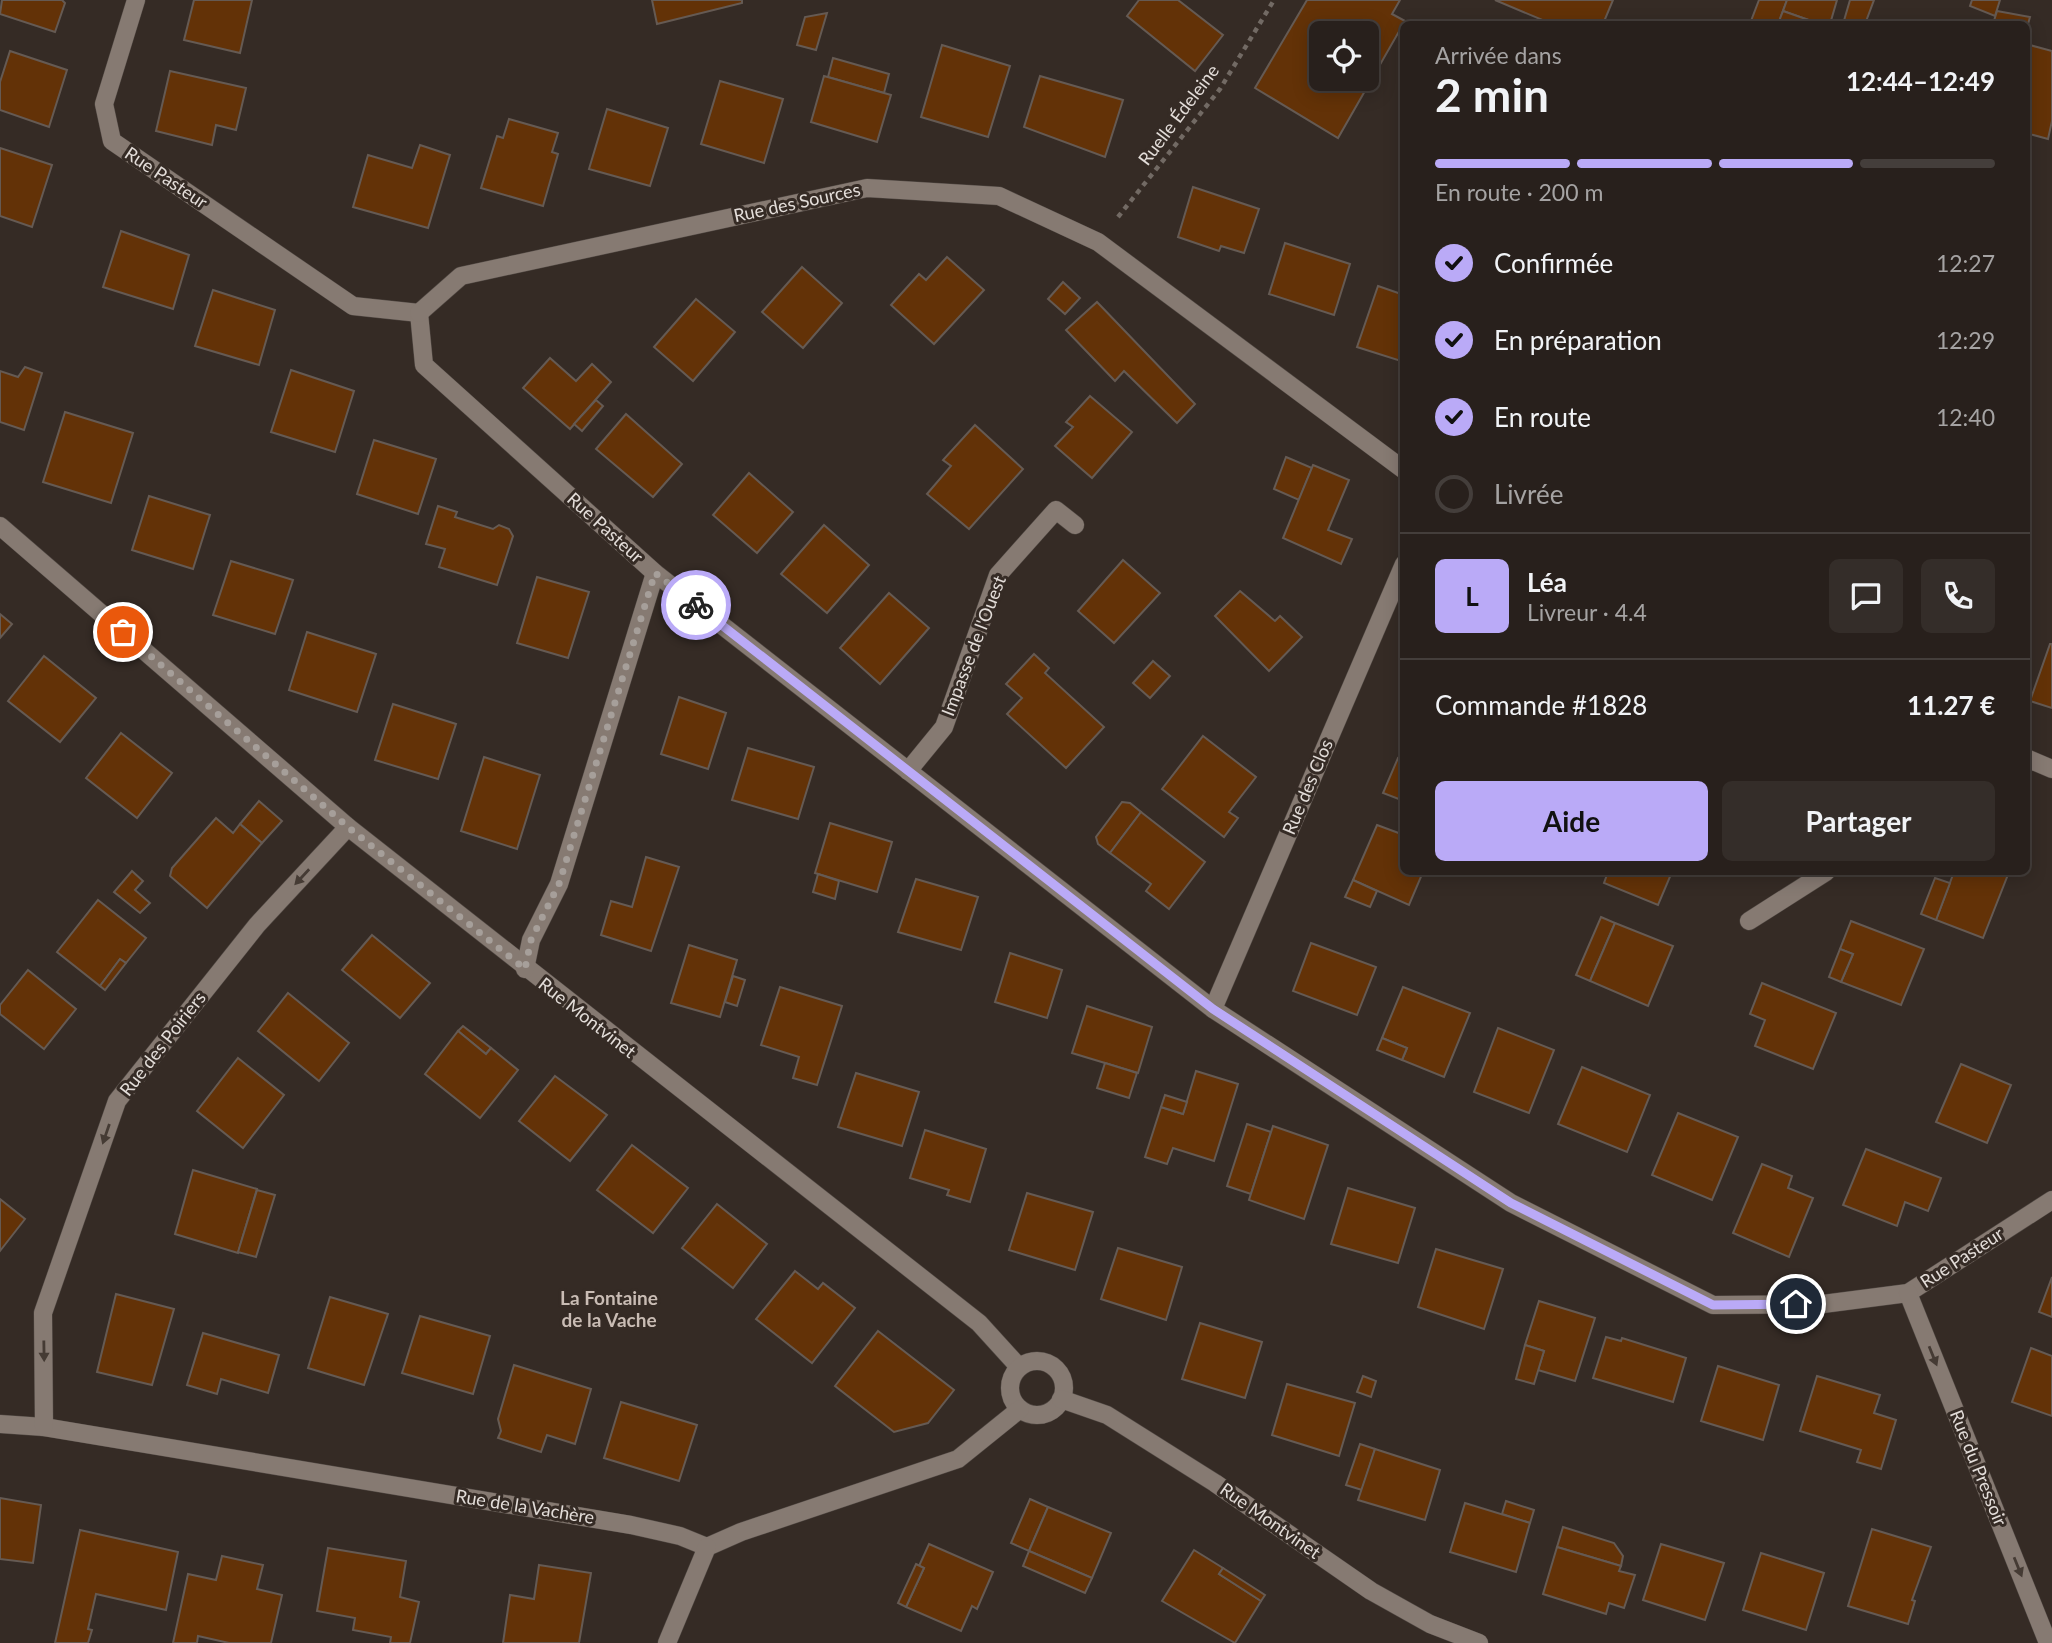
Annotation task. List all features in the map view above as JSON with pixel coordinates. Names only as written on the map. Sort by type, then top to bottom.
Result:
[{"type":"street","name":"Rue Pasteur","points":[[136,0],[104,104],[112,141],[353,306],[419,313],[424,365],[655,573],[1213,1009],[1511,1203],[1713,1305],[1823,1304],[1908,1293],[2052,1200]]},
{"type":"street","name":"Rue des Sources","points":[[419,313],[461,276],[867,188],[999,196],[1098,242],[1400,467]]},
{"type":"street","name":"Impasse de l'Ouest","points":[[908,771],[944,727],[998,575],[1056,510],[1074,526]]},
{"type":"street","name":"Rue Montvinet","points":[[0,526],[348,827],[525,969],[979,1323],[1019,1367]]},
{"type":"street","points":[[525,969],[531,940],[559,884],[655,573]]},
{"type":"street","name":"Rue des Clos","points":[[1213,1009],[1400,573]]},
{"type":"street","points":[[2030,760],[2052,769]]},
{"type":"street","name":"Rue des Poiriers","points":[[44,1427],[43,1313],[117,1101],[257,925],[348,827]]},
{"type":"street","points":[[1749,921],[1821,875]]},
{"type":"street","name":"Rue du Pressoir","points":[[1908,1293],[2048,1643]]},
{"type":"street","points":[[1036,1361],[1054,1366],[1063,1381],[1061,1399],[1051,1411],[1044,1414],[1020,1409],[1011,1396],[1010,1388],[1019,1367],[1036,1361]]},
{"type":"street","name":"Rue Montvinet","points":[[1061,1399],[1107,1415],[1215,1483],[1371,1591],[1430,1624],[1479,1643]]},
{"type":"street","points":[[667,1643],[707,1547],[741,1532],[958,1460],[1020,1409]]},
{"type":"street","name":"Rue de la Vachère","points":[[0,1424],[44,1427],[631,1525],[680,1536],[707,1547]]},
{"type":"path","name":"Ruelle Édeleine","points":[[1098,242],[1220,89],[1275,0]]},
{"type":"building","points":[[2,0],[62,0],[65,3],[55,32],[0,14]]},
{"type":"building","points":[[194,0],[252,0],[240,53],[184,40]]},
{"type":"building","points":[[652,0],[742,0],[742,3],[657,24]]},
{"type":"building","points":[[1139,0],[1178,0],[1223,35],[1195,71],[1127,16]]},
{"type":"building","points":[[1307,0],[1400,0],[1392,14],[1405,21],[1400,21],[1400,30],[1379,66],[1379,21],[1309,21],[1309,91],[1365,91],[1338,138],[1255,88]]},
{"type":"building","points":[[1495,0],[1613,0],[1604,21],[1545,21]]},
{"type":"building","points":[[1759,0],[1787,0],[1779,21],[1751,21]]},
{"type":"building","points":[[1787,0],[1837,0],[1831,21],[1811,21],[1783,11]]},
{"type":"building","points":[[1850,0],[1874,0],[1866,21],[1844,21]]},
{"type":"building","points":[[1972,0],[2000,0],[1995,16],[1970,6]]},
{"type":"building","points":[[1783,11],[1811,21],[1779,21]]},
{"type":"building","points":[[1997,11],[2030,17],[2029,21],[1994,21]]},
{"type":"building","points":[[827,13],[816,50],[797,45],[805,17]]},
{"type":"building","points":[[942,45],[1010,66],[988,137],[921,117]]},
{"type":"building","points":[[2030,45],[2052,51],[2052,121],[2048,139],[2030,134]]},
{"type":"building","points":[[10,51],[67,70],[49,127],[0,110],[0,82]]},
{"type":"building","points":[[833,58],[889,74],[884,93],[828,77]]},
{"type":"building","points":[[170,71],[246,88],[236,130],[216,125],[212,145],[156,131]]},
{"type":"building","points":[[824,76],[891,95],[877,142],[811,122]]},
{"type":"building","points":[[1040,76],[1123,100],[1105,157],[1024,127]]},
{"type":"building","points":[[720,81],[783,99],[764,163],[701,144]]},
{"type":"building","points":[[607,109],[668,128],[650,186],[589,169]]},
{"type":"building","points":[[509,119],[558,133],[552,152],[558,154],[543,206],[481,188],[497,136],[503,138]]},
{"type":"building","points":[[420,145],[450,155],[428,228],[353,207],[368,155],[412,168]]},
{"type":"building","points":[[0,148],[52,165],[32,227],[0,216]]},
{"type":"building","points":[[1193,187],[1259,209],[1244,253],[1221,246],[1219,251],[1178,237]]},
{"type":"building","points":[[121,231],[189,255],[173,309],[103,287]]},
{"type":"building","points":[[1285,243],[1350,264],[1334,315],[1269,294]]},
{"type":"building","points":[[947,257],[984,290],[934,344],[891,305],[919,274],[926,280]]},
{"type":"building","points":[[802,267],[842,303],[803,348],[762,312]]},
{"type":"building","points":[[1063,282],[1080,298],[1065,314],[1048,299]]},
{"type":"building","points":[[1378,286],[1400,294],[1400,361],[1357,347]]},
{"type":"building","points":[[213,290],[275,310],[259,365],[195,346]]},
{"type":"building","points":[[696,299],[735,332],[693,381],[654,347]]},
{"type":"building","points":[[1097,302],[1195,404],[1177,423],[1124,371],[1115,381],[1066,330]]},
{"type":"building","points":[[550,358],[576,381],[592,364],[611,382],[570,429],[523,388]]},
{"type":"building","points":[[25,367],[42,373],[24,430],[0,422],[0,371],[18,377]]},
{"type":"building","points":[[291,370],[354,391],[335,452],[271,432]]},
{"type":"building","points":[[1090,396],[1132,432],[1092,478],[1055,446],[1073,427],[1066,422]]},
{"type":"building","points":[[596,400],[603,406],[582,431],[574,424]]},
{"type":"building","points":[[65,412],[133,433],[111,503],[43,482]]},
{"type":"building","points":[[626,414],[682,464],[653,497],[596,449]]},
{"type":"building","points":[[975,425],[1023,469],[969,529],[927,494],[951,466],[943,460]]},
{"type":"building","points":[[374,440],[436,459],[418,514],[357,494]]},
{"type":"building","points":[[1286,457],[1312,468],[1299,500],[1274,489]]},
{"type":"building","points":[[1313,465],[1349,480],[1328,530],[1352,539],[1341,564],[1283,538]]},
{"type":"building","points":[[749,473],[793,512],[757,553],[713,515]]},
{"type":"building","points":[[149,496],[210,515],[193,569],[132,550]]},
{"type":"building","points":[[438,506],[457,512],[455,517],[493,529],[499,525],[509,529],[513,536],[497,585],[439,567],[445,549],[426,544]]},
{"type":"building","points":[[824,525],[869,565],[827,613],[781,574]]},
{"type":"building","points":[[1123,560],[1160,593],[1114,643],[1078,611]]},
{"type":"building","points":[[231,561],[293,580],[275,634],[213,615]]},
{"type":"building","points":[[537,577],[589,592],[568,658],[517,643]]},
{"type":"building","points":[[1240,591],[1275,621],[1280,616],[1302,637],[1269,671],[1215,616]]},
{"type":"building","points":[[889,593],[929,628],[880,684],[840,648]]},
{"type":"building","points":[[0,614],[12,624],[0,638]]},
{"type":"building","points":[[307,632],[376,654],[357,712],[289,690]]},
{"type":"building","points":[[2052,644],[2052,708],[2030,701]]},
{"type":"building","points":[[1034,654],[1049,668],[1045,673],[1104,727],[1066,768],[1007,714],[1022,698],[1006,684]]},
{"type":"building","points":[[44,656],[96,698],[60,742],[8,701]]},
{"type":"building","points":[[1153,661],[1170,676],[1150,698],[1133,683]]},
{"type":"building","points":[[679,697],[726,713],[708,769],[661,754]]},
{"type":"building","points":[[393,704],[456,724],[438,779],[375,760]]},
{"type":"building","points":[[121,733],[172,773],[137,818],[86,778]]},
{"type":"building","points":[[1203,736],[1256,777],[1229,812],[1238,818],[1224,837],[1162,789]]},
{"type":"building","points":[[748,748],[814,767],[798,819],[732,800]]},
{"type":"building","points":[[484,757],[540,775],[517,849],[461,831]]},
{"type":"building","points":[[1398,758],[1400,759],[1400,799],[1383,793]]},
{"type":"building","points":[[259,801],[282,821],[262,843],[240,824]]},
{"type":"building","points":[[1122,802],[1130,803],[1141,812],[1110,853],[1098,844],[1096,837]]},
{"type":"building","points":[[1141,812],[1205,862],[1169,909],[1146,891],[1151,884],[1110,853]]},
{"type":"building","points":[[216,818],[233,833],[240,824],[262,843],[207,908],[170,876],[172,868]]},
{"type":"building","points":[[830,823],[892,842],[877,892],[815,873]]},
{"type":"building","points":[[1377,825],[1400,834],[1400,875],[1422,875],[1409,905],[1353,880]]},
{"type":"building","points":[[646,857],[679,867],[651,951],[601,935],[611,901],[632,907]]},
{"type":"building","points":[[132,871],[143,881],[135,890],[150,903],[140,913],[114,892]]},
{"type":"building","points":[[818,874],[839,881],[835,899],[813,892]]},
{"type":"building","points":[[1607,875],[1671,875],[1658,905],[1604,883]]},
{"type":"building","points":[[1953,875],[2008,875],[1983,938],[1936,920]]},
{"type":"building","points":[[1935,878],[1950,883],[1936,920],[1921,914]]},
{"type":"building","points":[[916,879],[978,897],[961,950],[898,932]]},
{"type":"building","points":[[1353,880],[1377,891],[1370,907],[1345,897]]},
{"type":"building","points":[[98,900],[146,938],[126,963],[120,959],[100,986],[57,952]]},
{"type":"building","points":[[1601,917],[1615,923],[1590,981],[1576,975]]},
{"type":"building","points":[[1851,921],[1924,949],[1901,1005],[1841,982],[1853,954],[1840,949]]},
{"type":"building","points":[[1615,923],[1673,946],[1648,1006],[1590,981]]},
{"type":"building","points":[[372,935],[430,983],[400,1018],[342,970]]},
{"type":"building","points":[[1311,943],[1376,967],[1357,1015],[1293,991]]},
{"type":"building","points":[[689,945],[737,960],[720,1017],[671,1003]]},
{"type":"building","points":[[1840,949],[1853,954],[1841,982],[1829,977]]},
{"type":"building","points":[[1010,953],[1062,970],[1047,1018],[995,1002]]},
{"type":"building","points":[[120,959],[126,963],[105,990],[100,986]]},
{"type":"building","points":[[28,970],[76,1009],[44,1049],[0,1014],[0,1005]]},
{"type":"building","points":[[733,976],[745,980],[737,1006],[725,1002]]},
{"type":"building","points":[[1762,983],[1836,1013],[1813,1069],[1755,1046],[1765,1020],[1750,1014]]},
{"type":"building","points":[[780,987],[842,1006],[817,1085],[793,1078],[799,1057],[761,1045]]},
{"type":"building","points":[[1403,987],[1470,1013],[1444,1077],[1402,1060],[1407,1048],[1382,1038]]},
{"type":"building","points":[[288,993],[349,1043],[319,1081],[258,1031]]},
{"type":"building","points":[[1087,1006],[1152,1027],[1138,1073],[1072,1053]]},
{"type":"building","points":[[463,1026],[491,1048],[486,1054],[458,1031]]},
{"type":"building","points":[[1498,1028],[1554,1050],[1529,1113],[1474,1092]]},
{"type":"building","points":[[458,1031],[486,1054],[491,1048],[518,1070],[480,1118],[425,1074]]},
{"type":"building","points":[[1382,1038],[1407,1048],[1402,1060],[1377,1050]]},
{"type":"building","points":[[238,1058],[284,1095],[243,1148],[197,1111]]},
{"type":"building","points":[[1105,1063],[1137,1073],[1129,1098],[1097,1088]]},
{"type":"building","points":[[1961,1064],[2011,1085],[1987,1143],[1936,1122]]},
{"type":"building","points":[[1582,1067],[1650,1095],[1627,1152],[1558,1124]]},
{"type":"building","points":[[1196,1071],[1238,1084],[1214,1161],[1173,1148],[1167,1164],[1145,1157],[1161,1107],[1183,1114]]},
{"type":"building","points":[[856,1073],[919,1092],[902,1146],[838,1127]]},
{"type":"building","points":[[555,1076],[607,1115],[570,1161],[519,1121]]},
{"type":"building","points":[[1165,1095],[1187,1102],[1183,1114],[1161,1107]]},
{"type":"building","points":[[1678,1113],[1738,1137],[1712,1200],[1652,1175]]},
{"type":"building","points":[[1247,1124],[1271,1132],[1251,1194],[1227,1186]]},
{"type":"building","points":[[1273,1126],[1328,1145],[1304,1219],[1249,1200]]},
{"type":"building","points":[[925,1130],[986,1149],[970,1202],[947,1195],[949,1190],[910,1178]]},
{"type":"building","points":[[632,1145],[688,1188],[653,1233],[597,1190]]},
{"type":"building","points":[[1866,1149],[1941,1178],[1928,1211],[1905,1202],[1897,1226],[1843,1205]]},
{"type":"building","points":[[1762,1164],[1792,1176],[1788,1188],[1813,1198],[1789,1257],[1733,1233]]},
{"type":"building","points":[[193,1170],[257,1189],[238,1253],[175,1234]]},
{"type":"building","points":[[1348,1188],[1415,1208],[1398,1263],[1331,1244]]},
{"type":"building","points":[[257,1190],[275,1195],[256,1257],[238,1252]]},
{"type":"building","points":[[1027,1193],[1093,1212],[1075,1270],[1009,1250]]},
{"type":"building","points":[[0,1199],[25,1219],[0,1251]]},
{"type":"building","points":[[717,1204],[767,1244],[733,1288],[682,1248]]},
{"type":"building","points":[[1118,1248],[1182,1267],[1166,1320],[1101,1299]]},
{"type":"building","points":[[1436,1249],[1503,1269],[1484,1329],[1418,1307]]},
{"type":"building","points":[[795,1271],[818,1289],[823,1283],[855,1308],[812,1363],[756,1319]]},
{"type":"building","points":[[2052,1277],[2052,1317],[2039,1312]]},
{"type":"building","points":[[116,1294],[174,1309],[152,1385],[97,1372]]},
{"type":"building","points":[[330,1297],[388,1314],[364,1385],[308,1368]]},
{"type":"building","points":[[1539,1301],[1595,1318],[1575,1381],[1538,1370],[1544,1351],[1525,1345]]},
{"type":"building","points":[[420,1316],[490,1336],[473,1394],[402,1373]]},
{"type":"building","points":[[1200,1323],[1262,1342],[1245,1398],[1182,1379]]},
{"type":"building","points":[[878,1331],[954,1390],[928,1423],[894,1432],[835,1386]]},
{"type":"building","points":[[203,1333],[279,1355],[268,1393],[221,1379],[217,1394],[187,1385]]},
{"type":"building","points":[[1606,1337],[1621,1341],[1622,1338],[1686,1358],[1673,1402],[1593,1378]]},
{"type":"building","points":[[1525,1345],[1544,1351],[1534,1384],[1516,1379]]},
{"type":"building","points":[[2031,1348],[2052,1356],[2052,1416],[2012,1402]]},
{"type":"building","points":[[514,1365],[591,1389],[575,1444],[547,1435],[541,1452],[498,1438],[501,1431],[498,1419]]},
{"type":"building","points":[[1718,1366],[1779,1385],[1763,1440],[1701,1421]]},
{"type":"building","points":[[1363,1376],[1376,1381],[1371,1397],[1357,1392]]},
{"type":"building","points":[[1817,1376],[1880,1395],[1874,1413],[1896,1420],[1881,1469],[1857,1462],[1861,1450],[1800,1431]]},
{"type":"building","points":[[1287,1384],[1355,1403],[1339,1456],[1272,1435]]},
{"type":"building","points":[[621,1402],[697,1425],[679,1481],[604,1458]]},
{"type":"building","points":[[1360,1444],[1375,1449],[1362,1490],[1346,1485]]},
{"type":"building","points":[[1375,1449],[1440,1470],[1425,1520],[1358,1500]]},
{"type":"building","points":[[0,1498],[41,1505],[33,1563],[0,1559]]},
{"type":"building","points":[[1030,1499],[1048,1507],[1029,1551],[1011,1543]]},
{"type":"building","points":[[1506,1501],[1534,1510],[1530,1523],[1502,1514]]},
{"type":"building","points":[[1465,1503],[1530,1523],[1516,1572],[1450,1552]]},
{"type":"building","points":[[1048,1507],[1111,1533],[1092,1578],[1029,1551]]},
{"type":"building","points":[[1563,1527],[1614,1543],[1623,1556],[1621,1566],[1557,1547]]},
{"type":"building","points":[[1872,1529],[1931,1547],[1912,1600],[1915,1601],[1908,1624],[1848,1606]]},
{"type":"building","points":[[80,1530],[178,1552],[166,1610],[96,1594],[88,1629],[92,1630],[88,1643],[55,1643]]},
{"type":"building","points":[[929,1544],[993,1572],[977,1609],[972,1606],[961,1631],[906,1607],[924,1568],[919,1566]]},
{"type":"building","points":[[1661,1544],[1724,1563],[1705,1620],[1643,1600]]},
{"type":"building","points":[[1557,1547],[1621,1566],[1619,1571],[1635,1575],[1624,1608],[1609,1603],[1606,1614],[1543,1594]]},
{"type":"building","points":[[328,1548],[406,1561],[400,1597],[419,1602],[410,1643],[390,1643],[391,1637],[353,1630],[355,1618],[317,1611]]},
{"type":"building","points":[[1194,1550],[1223,1568],[1219,1574],[1261,1601],[1235,1643],[1162,1601]]},
{"type":"building","points":[[1029,1551],[1092,1578],[1085,1593],[1023,1566]]},
{"type":"building","points":[[1761,1553],[1824,1573],[1806,1630],[1743,1610]]},
{"type":"building","points":[[222,1556],[263,1565],[257,1589],[282,1595],[271,1643],[229,1643],[198,1636],[197,1643],[173,1643],[188,1574],[216,1580]]},
{"type":"building","points":[[916,1564],[924,1568],[906,1607],[898,1603]]},
{"type":"building","points":[[539,1565],[591,1573],[579,1643],[503,1643],[510,1595],[534,1599]]},
{"type":"building","points":[[1223,1568],[1265,1595],[1261,1601],[1219,1574]]},
{"type":"way so far","points":[[123,632],[348,827],[525,969],[531,940],[559,884],[655,573],[696,605]]},
{"type":"district","name":"La Fontaine de la Vache","points":[[609,1309]]},
{"type":"route","points":[[696,605],[1213,1009],[1511,1203],[1713,1305],[1796,1304]]}]
